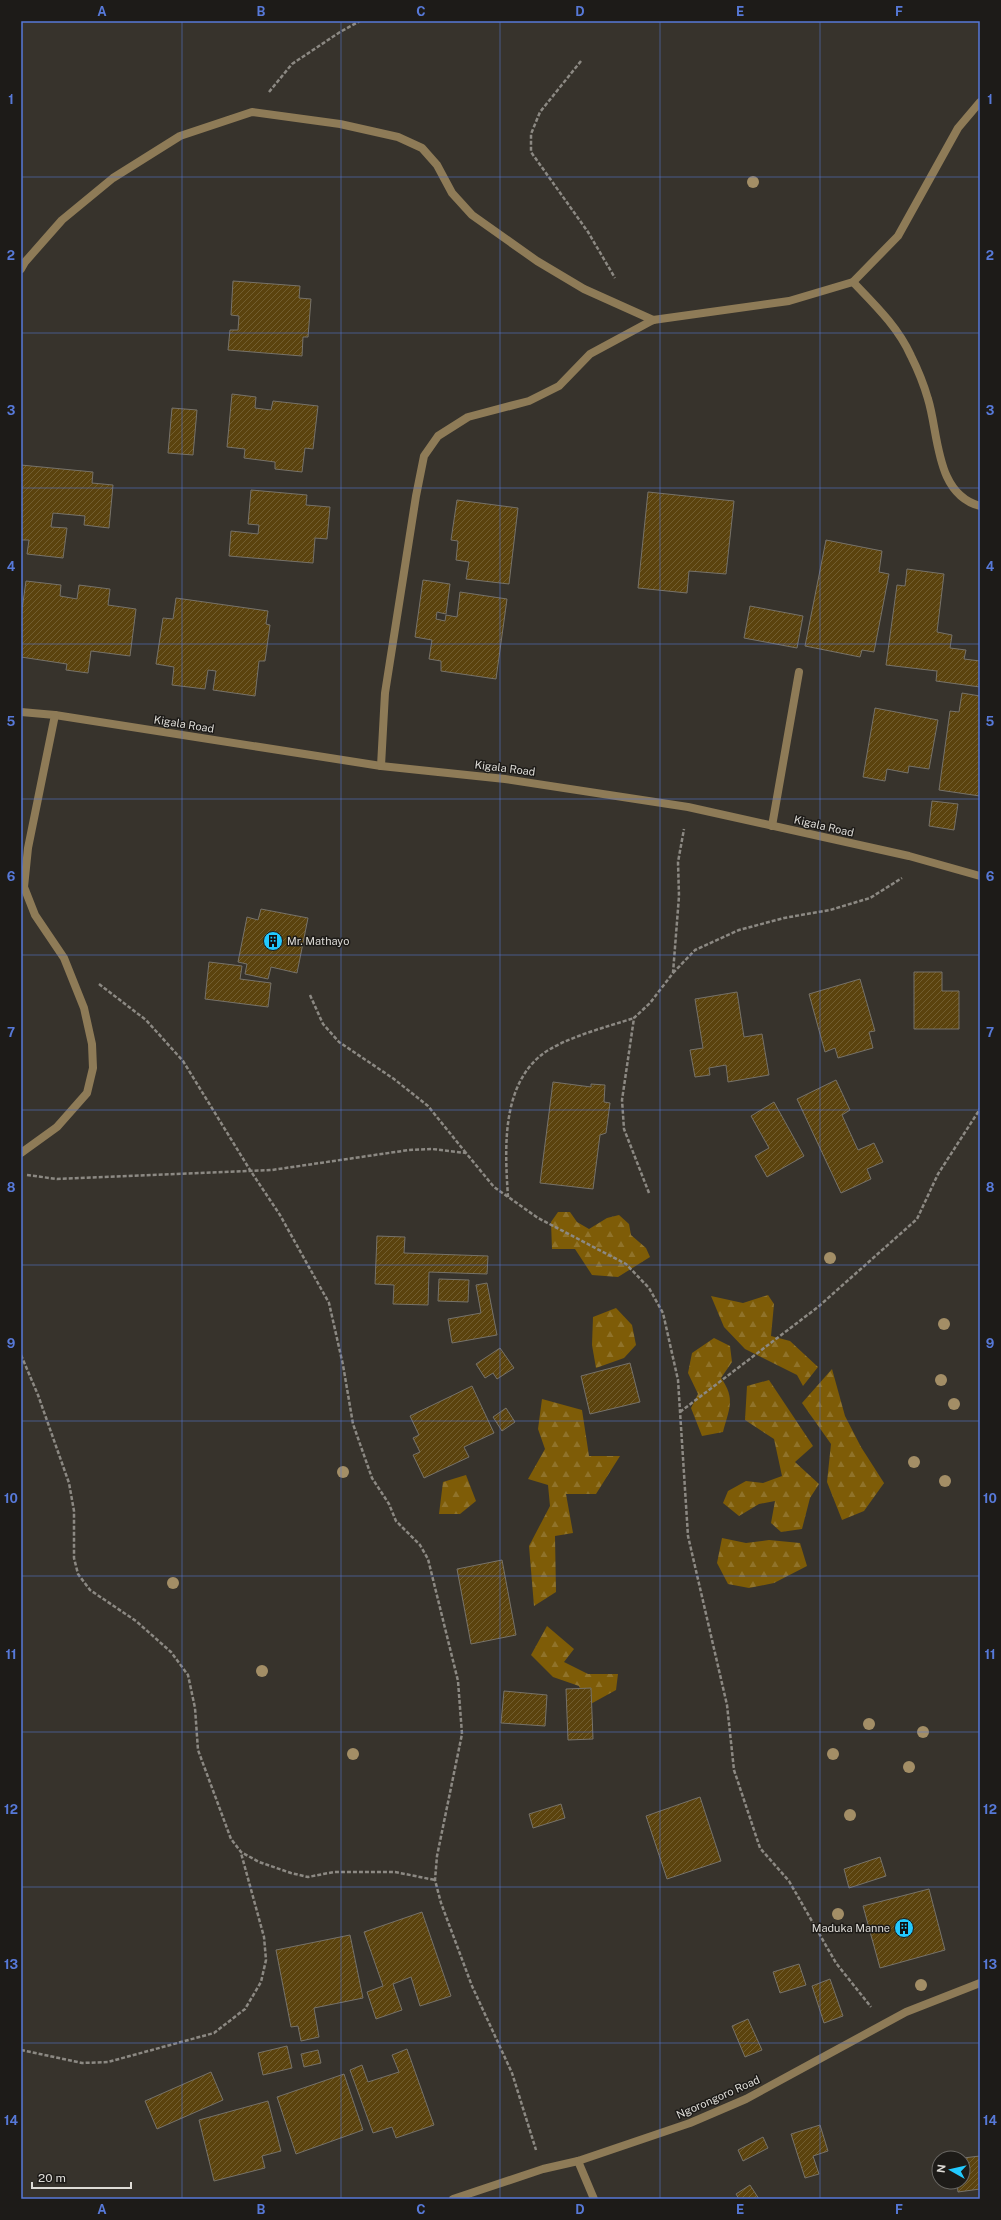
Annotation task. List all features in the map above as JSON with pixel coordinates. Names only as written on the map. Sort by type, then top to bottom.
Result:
[{"type":"street","points":[[381,766],[387,678],[416,496],[424,456],[438,436],[468,417],[529,401],[559,386],[590,354],[653,320],[789,301],[853,282],[898,236],[958,128],[980,102]]},
{"type":"street","points":[[21,270],[25,262],[62,220],[113,178],[180,136],[252,112],[340,124],[398,137],[422,148],[437,165],[452,193],[472,215],[537,261],[584,289],[653,320]]},
{"type":"street","points":[[853,282],[888,318],[911,355],[928,399],[941,464],[953,487],[972,504],[980,506]]},
{"type":"street","points":[[772,826],[799,672]]},
{"type":"street","name":"Kigala Road","points":[[21,712],[55,715],[381,766],[505,779],[688,807],[928,861],[980,876]]},
{"type":"street","points":[[21,1152],[57,1127],[86,1093],[93,1068],[92,1044],[84,1008],[64,958],[35,915],[24,887],[28,848],[55,715]]},
{"type":"street","name":"Ngorongoro Road","points":[[453,2199],[543,2169],[578,2161],[690,2123],[746,2099],[883,2024],[980,1983]]},
{"type":"street","points":[[578,2161],[594,2199]]},
{"type":"path","points":[[252,112],[292,64],[340,32],[360,21]]},
{"type":"path","points":[[581,61],[540,112],[531,134],[531,152],[588,232],[612,272],[628,308]]},
{"type":"path","points":[[673,973],[679,896],[678,862],[688,807]]},
{"type":"path","points":[[508,1197],[506,1167],[508,1125],[516,1086],[528,1068],[541,1056],[562,1044],[588,1033],[634,1018],[650,1003],[673,973],[695,950],[739,930],[784,918],[830,910],[870,898],[928,861]]},
{"type":"path","points":[[96,982],[146,1020],[183,1061],[250,1170],[280,1215],[329,1303],[343,1365],[353,1424],[372,1478],[389,1504],[396,1522],[420,1546],[428,1559],[458,1681],[462,1734],[437,1856],[435,1880],[472,1986],[512,2073],[543,2169]]},
{"type":"path","points":[[310,995],[323,1024],[339,1042],[394,1079],[428,1106],[494,1187],[538,1218],[626,1264],[649,1288],[663,1313],[678,1380],[688,1536],[727,1705],[734,1770],[760,1848],[789,1881],[836,1963],[883,2024]]},
{"type":"path","points":[[634,1018],[622,1100],[624,1129],[649,1192]]},
{"type":"path","points":[[680,1412],[818,1307],[917,1219],[938,1174],[980,1109]]},
{"type":"path","points":[[21,1173],[57,1179],[272,1170],[409,1150],[432,1149],[466,1153]]},
{"type":"path","points":[[21,1355],[38,1395],[69,1483],[74,1511],[74,1558],[78,1574],[90,1590],[136,1620],[171,1652],[188,1675],[196,1708],[198,1750],[231,1839],[241,1852],[264,1937],[266,1960],[261,1982],[245,2009],[214,2033],[108,2062],[82,2063],[21,2050]]},
{"type":"path","points":[[241,1852],[259,1862],[308,1877],[334,1872],[395,1872],[435,1880]]},
{"type":"green space","points":[[558,1212],[570,1212],[577,1222],[589,1229],[607,1218],[619,1215],[629,1224],[631,1235],[646,1248],[650,1257],[618,1277],[592,1275],[575,1249],[552,1249],[551,1222]]},
{"type":"green space","points":[[768,1295],[774,1304],[771,1336],[790,1341],[818,1367],[803,1386],[797,1375],[745,1349],[724,1327],[711,1296],[743,1303]]},
{"type":"green space","points":[[616,1308],[632,1325],[636,1345],[624,1358],[596,1368],[592,1345],[593,1317]]},
{"type":"green space","points":[[714,1338],[730,1346],[732,1362],[721,1378],[726,1385],[730,1398],[730,1404],[723,1432],[702,1436],[691,1408],[698,1394],[688,1373],[692,1353]]},
{"type":"green space","points":[[832,1369],[845,1416],[861,1447],[884,1483],[864,1511],[842,1520],[827,1482],[831,1444],[802,1403]]},
{"type":"green space","points":[[769,1380],[813,1446],[795,1462],[819,1484],[810,1498],[802,1529],[781,1532],[771,1523],[775,1501],[759,1504],[739,1516],[723,1503],[728,1491],[746,1481],[763,1483],[782,1476],[774,1439],[745,1420],[747,1386]]},
{"type":"green space","points":[[542,1399],[582,1410],[589,1456],[620,1456],[596,1494],[566,1494],[573,1533],[555,1536],[556,1592],[534,1606],[529,1546],[550,1506],[548,1485],[528,1479],[545,1449],[538,1429]]},
{"type":"green space","points":[[466,1475],[476,1501],[460,1514],[439,1514],[443,1482]]},
{"type":"green space","points":[[722,1538],[746,1543],[769,1540],[800,1543],[807,1566],[774,1583],[749,1588],[728,1584],[717,1563]]},
{"type":"green space","points":[[547,1626],[574,1649],[564,1662],[588,1674],[618,1674],[616,1690],[587,1706],[579,1686],[553,1677],[531,1655]]},
{"type":"building","points":[[233,281],[300,286],[299,298],[311,299],[308,337],[303,337],[302,356],[228,350],[230,330],[238,330],[239,316],[231,315]]},
{"type":"building","points":[[232,394],[256,397],[255,408],[271,410],[273,401],[318,406],[313,449],[305,448],[302,472],[275,469],[275,462],[244,458],[245,449],[227,447]]},
{"type":"building","points":[[172,408],[197,410],[193,455],[168,453]]},
{"type":"building","points":[[21,465],[93,472],[92,483],[113,485],[109,528],[84,525],[85,516],[53,513],[51,527],[67,528],[63,558],[27,554],[29,540],[21,540]]},
{"type":"building","points":[[251,490],[307,495],[306,505],[330,507],[327,539],[315,538],[313,563],[229,556],[231,531],[258,534],[259,525],[248,524]]},
{"type":"building","points":[[648,492],[734,501],[726,574],[689,571],[687,593],[638,588]]},
{"type":"building","points":[[457,500],[518,508],[509,584],[466,579],[469,562],[456,560],[458,541],[451,540]]},
{"type":"building","points":[[826,540],[882,551],[879,572],[889,574],[874,652],[862,650],[860,657],[805,646]]},
{"type":"building","points":[[907,569],[944,574],[937,632],[952,635],[950,648],[966,650],[964,659],[980,661],[980,687],[936,681],[937,671],[886,665],[897,585],[905,586]]},
{"type":"building","points":[[423,580],[450,584],[446,614],[437,612],[436,619],[445,621],[446,615],[457,617],[460,592],[507,599],[496,679],[441,671],[441,661],[429,659],[432,640],[415,637]]},
{"type":"building","points":[[26,581],[61,585],[60,596],[77,599],[79,585],[110,589],[108,605],[136,609],[130,656],[91,651],[88,673],[66,670],[67,664],[21,657],[21,617]]},
{"type":"building","points":[[176,598],[268,611],[266,624],[270,625],[265,661],[259,661],[255,696],[213,690],[216,671],[208,670],[205,689],[172,685],[174,667],[156,664],[163,618],[173,619]]},
{"type":"building","points":[[750,606],[803,616],[797,648],[744,638]]},
{"type":"building","points":[[962,693],[980,696],[980,796],[939,790],[950,711],[959,712]]},
{"type":"building","points":[[875,708],[938,720],[929,769],[909,766],[908,773],[887,769],[885,781],[863,777]]},
{"type":"building","points":[[932,801],[958,804],[954,830],[929,826]]},
{"type":"building","name":"Mr. Mathayo","points":[[261,909],[308,918],[297,973],[271,967],[268,979],[245,974],[247,964],[238,962],[247,917],[258,920]]},
{"type":"building","points":[[209,962],[242,966],[240,979],[271,983],[268,1007],[205,999]]},
{"type":"building","points":[[914,972],[942,972],[942,991],[959,991],[959,1029],[914,1029]]},
{"type":"building","points":[[860,979],[875,1031],[869,1032],[873,1048],[838,1058],[835,1048],[825,1052],[809,994]]},
{"type":"building","points":[[737,992],[744,1037],[762,1034],[769,1075],[728,1082],[726,1065],[709,1068],[710,1075],[695,1077],[690,1050],[703,1048],[695,999]]},
{"type":"building","points":[[836,1080],[850,1110],[842,1115],[858,1150],[874,1143],[883,1162],[867,1169],[871,1179],[841,1193],[797,1099]]},
{"type":"building","points":[[553,1082],[591,1087],[591,1084],[605,1085],[604,1102],[610,1103],[606,1133],[600,1135],[593,1189],[540,1183]]},
{"type":"building","points":[[774,1102],[804,1156],[767,1177],[755,1156],[769,1148],[751,1116]]},
{"type":"building","points":[[377,1236],[405,1237],[404,1253],[488,1256],[487,1274],[429,1272],[428,1305],[393,1304],[394,1285],[375,1284]]},
{"type":"building","points":[[439,1279],[469,1280],[468,1302],[438,1301]]},
{"type":"building","points":[[487,1283],[497,1335],[452,1343],[448,1319],[481,1313],[476,1285]]},
{"type":"building","points":[[500,1348],[514,1368],[497,1379],[493,1373],[485,1378],[476,1364]]},
{"type":"building","points":[[630,1363],[640,1402],[590,1414],[581,1376]]},
{"type":"building","points":[[472,1386],[494,1433],[464,1447],[469,1457],[424,1478],[413,1455],[420,1452],[413,1438],[419,1435],[410,1416]]},
{"type":"building","points":[[506,1408],[515,1422],[502,1431],[493,1417]]},
{"type":"building","points":[[502,1560],[516,1635],[471,1644],[457,1569]]},
{"type":"building","points":[[591,1688],[593,1739],[568,1740],[566,1689]]},
{"type":"building","points":[[504,1691],[547,1695],[545,1726],[501,1723]]},
{"type":"building","points":[[700,1797],[721,1861],[667,1879],[646,1816]]},
{"type":"building","points":[[561,1804],[565,1818],[533,1828],[529,1814]]},
{"type":"building","points":[[880,1857],[886,1876],[849,1888],[844,1869]]},
{"type":"building","name":"Maduka Manne","points":[[929,1889],[945,1950],[880,1968],[863,1906]]},
{"type":"building","points":[[422,1912],[451,1996],[420,2006],[411,1977],[393,1984],[402,2010],[376,2019],[367,1992],[383,1986],[364,1932]]},
{"type":"building","points":[[350,1935],[363,1998],[314,2008],[319,2037],[301,2041],[298,2026],[291,2027],[276,1950]]},
{"type":"building","points":[[799,1964],[806,1985],[780,1993],[773,1972]]},
{"type":"building","points":[[830,1979],[843,2016],[824,2023],[812,1986]]},
{"type":"building","points":[[748,2019],[762,2050],[745,2057],[732,2026]]},
{"type":"building","points":[[287,2046],[292,2068],[263,2075],[258,2053]]},
{"type":"building","points":[[407,2049],[434,2125],[396,2138],[392,2127],[373,2133],[350,2070],[362,2065],[368,2082],[399,2072],[392,2055]]},
{"type":"building","points":[[318,2050],[321,2063],[304,2067],[301,2054]]},
{"type":"building","points":[[211,2072],[223,2100],[157,2129],[145,2101]]},
{"type":"building","points":[[344,2074],[363,2130],[296,2154],[277,2097]]},
{"type":"building","points":[[268,2101],[281,2151],[262,2156],[265,2168],[214,2181],[199,2120]]},
{"type":"building","points":[[820,2125],[828,2151],[813,2156],[819,2174],[805,2178],[791,2134]]},
{"type":"building","points":[[763,2137],[768,2148],[743,2161],[738,2150]]},
{"type":"building","points":[[980,2156],[980,2189],[958,2192],[958,2190],[971,2190],[971,2157]]},
{"type":"building","points":[[750,2185],[759,2199],[739,2199],[736,2194]]},
{"type":"place","name":"Mr. Mathayo","points":[[273,941]]},
{"type":"place","name":"Maduka Manne","points":[[904,1928]]}]
